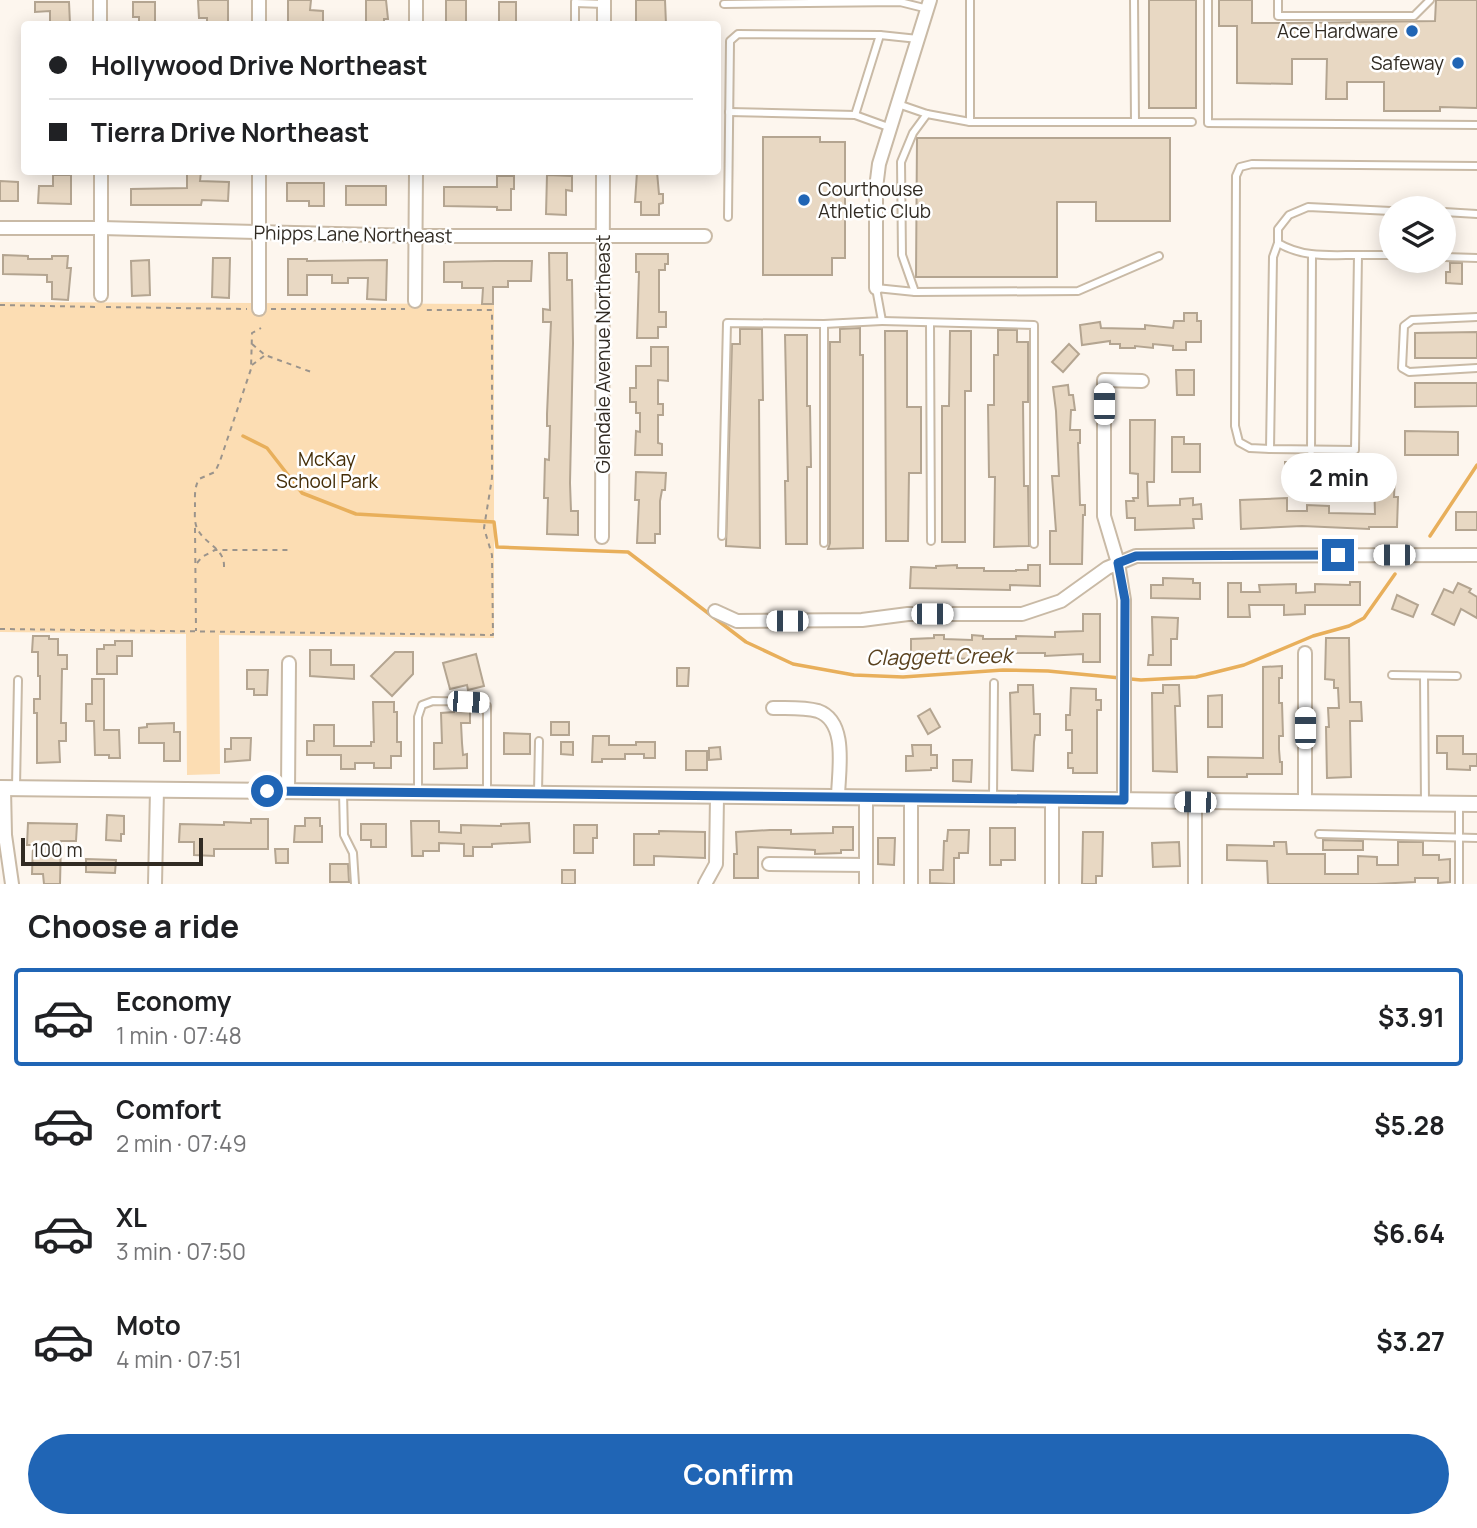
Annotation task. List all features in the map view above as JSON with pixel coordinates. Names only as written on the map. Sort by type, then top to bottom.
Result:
[{"type":"street","points":[[100,0],[100,21]]},
{"type":"street","points":[[258,0],[258,21]]},
{"type":"street","points":[[416,0],[416,21]]},
{"type":"street","points":[[604,2],[604,21]]},
{"type":"street","points":[[876,288],[876,188],[880,164],[929,4]]},
{"type":"street","points":[[101,175],[101,295]]},
{"type":"street","points":[[259,175],[259,309]]},
{"type":"street","points":[[416,175],[416,307]]},
{"type":"street","name":"Glendale Avenue Northeast","points":[[602,537],[603,175]]},
{"type":"street","name":"Phipps Lane Northeast","points":[[0,229],[101,228],[416,236],[705,236]]},
{"type":"street","points":[[1124,800],[1125,600],[1118,563],[1104,516],[1104,380],[1142,381]]},
{"type":"street","points":[[715,611],[737,621],[862,620],[908,614],[1023,614],[1061,601],[1094,576],[1136,556],[1477,555]]},
{"type":"street","points":[[1305,653],[1305,803]]},
{"type":"street","points":[[288,791],[289,663]]},
{"type":"street","points":[[773,708],[808,709],[830,718],[838,741],[838,798]]},
{"type":"street","points":[[12,884],[5,835],[7,789],[1477,804]]},
{"type":"street","points":[[155,884],[157,790]]},
{"type":"street","points":[[705,884],[716,864],[717,797]]},
{"type":"street","points":[[866,799],[866,884]]},
{"type":"street","points":[[911,799],[911,884]]},
{"type":"street","points":[[1052,800],[1052,884]]},
{"type":"street","points":[[1195,802],[1195,884]]},
{"type":"street","points":[[769,864],[866,865]]},
{"type":"lane","points":[[970,0],[970,122]]},
{"type":"lane","points":[[1134,0],[1135,122]]},
{"type":"lane","points":[[1208,0],[1208,123],[1477,125]]},
{"type":"lane","points":[[1278,0],[1278,16],[1414,16],[1430,0]]},
{"type":"lane","points":[[724,4],[900,1],[929,4]]},
{"type":"lane","points":[[575,21],[575,2],[604,2]]},
{"type":"lane","points":[[728,217],[730,41],[738,34],[880,35],[918,39]]},
{"type":"lane","points":[[855,115],[880,35]]},
{"type":"lane","points":[[898,104],[927,114],[970,122],[1192,122]]},
{"type":"lane","points":[[729,112],[855,115],[891,128]]},
{"type":"lane","points":[[915,292],[902,255],[901,162],[913,133],[927,114]]},
{"type":"lane","points":[[1358,254],[1355,450],[1250,448],[1239,442],[1235,426],[1236,176],[1240,167],[1252,164],[1477,166]]},
{"type":"lane","points":[[1270,449],[1273,257],[1278,243],[1278,229],[1289,215],[1308,208],[1379,211]]},
{"type":"lane","points":[[1456,213],[1477,214]]},
{"type":"lane","points":[[1278,243],[1292,251],[1311,255],[1379,255]]},
{"type":"lane","points":[[1311,255],[1311,451]]},
{"type":"lane","points":[[882,321],[876,288],[915,292],[1078,291],[1159,256]]},
{"type":"lane","points":[[1456,257],[1477,258]]},
{"type":"lane","points":[[1477,317],[1412,320],[1404,326],[1402,368],[1409,372],[1477,368]]},
{"type":"lane","points":[[722,536],[727,323],[824,324],[882,321],[1034,325],[1034,544]]},
{"type":"lane","points":[[930,323],[931,541]]},
{"type":"lane","points":[[824,324],[824,543]]},
{"type":"lane","points":[[1392,675],[1457,676]]},
{"type":"lane","points":[[1424,676],[1425,804]]},
{"type":"lane","points":[[7,789],[18,680]]},
{"type":"lane","points":[[993,800],[994,683]]},
{"type":"lane","points":[[418,793],[418,717],[422,705],[433,701],[482,702],[487,706],[487,794]]},
{"type":"lane","points":[[538,741],[538,793]]},
{"type":"lane","points":[[343,792],[344,835],[353,853],[355,884]]},
{"type":"lane","points":[[1458,804],[1459,884]]},
{"type":"lane","points":[[1319,834],[1477,838]]},
{"type":"path","points":[[0,306],[259,309],[416,307],[492,310],[492,478],[484,528],[492,555],[493,635],[0,629]]},
{"type":"path","points":[[195,632],[197,482],[215,472],[220,461],[251,366],[252,332],[261,328]]},
{"type":"path","points":[[252,343],[265,355],[314,373]]},
{"type":"path","points":[[251,366],[265,355]]},
{"type":"path","points":[[195,526],[205,540],[219,549],[225,560],[224,567]]},
{"type":"path","points":[[196,564],[207,553],[219,549],[292,550]]},
{"type":"green space","name":"McKay School Park","points":[[0,302],[494,304],[494,638],[219,635],[220,774],[187,775],[186,634],[0,632]]},
{"type":"building","points":[[198,0],[228,0],[228,21],[207,21],[207,18],[199,18]]},
{"type":"building","points":[[288,0],[311,0],[310,10],[323,11],[323,21],[288,21]]},
{"type":"building","points":[[366,0],[386,0],[388,19],[366,21]]},
{"type":"building","points":[[446,0],[466,0],[466,21],[446,21]]},
{"type":"building","points":[[636,0],[665,0],[666,21],[636,21]]},
{"type":"building","points":[[1149,0],[1196,0],[1196,108],[1149,108]]},
{"type":"building","points":[[1219,0],[1252,0],[1252,23],[1293,23],[1435,21],[1436,0],[1477,0],[1477,108],[1440,107],[1440,111],[1384,111],[1384,82],[1347,82],[1347,99],[1326,99],[1327,59],[1292,59],[1292,84],[1237,83],[1237,26],[1219,26]]},
{"type":"building","points":[[35,2],[69,2],[70,21],[50,21],[50,11],[35,12]]},
{"type":"building","points":[[133,2],[155,2],[155,21],[139,21],[139,17],[133,17]]},
{"type":"building","points":[[499,2],[516,2],[516,21],[499,21]]},
{"type":"building","name":"Courthouse Athletic Club","points":[[763,137],[820,137],[820,142],[845,142],[845,258],[832,258],[832,275],[763,275]]},
{"type":"building","points":[[917,138],[1170,138],[1170,221],[1096,221],[1096,202],[1057,202],[1057,277],[916,277]]},
{"type":"building","points":[[53,175],[71,175],[71,204],[38,203],[39,186],[53,186]]},
{"type":"building","points":[[187,175],[201,175],[200,181],[229,182],[228,201],[202,200],[201,205],[131,205],[131,189],[187,188]]},
{"type":"building","points":[[547,175],[572,176],[572,191],[566,190],[566,215],[546,214]]},
{"type":"building","points":[[637,175],[657,175],[659,194],[663,194],[659,215],[641,215],[641,202],[635,202]]},
{"type":"building","points":[[497,176],[514,176],[511,210],[497,210],[497,207],[444,206],[444,187],[497,187]]},
{"type":"building","points":[[0,181],[18,182],[18,201],[0,201]]},
{"type":"building","points":[[287,183],[324,183],[324,206],[309,206],[309,201],[287,201]]},
{"type":"building","points":[[346,186],[386,186],[386,205],[346,205]]},
{"type":"building","points":[[549,253],[567,253],[567,280],[572,280],[570,483],[571,511],[578,511],[578,535],[547,534],[548,498],[544,498],[545,459],[549,460],[550,426],[547,426],[547,414],[551,322],[543,322],[543,309],[550,310]]},
{"type":"building","points":[[636,254],[668,254],[665,270],[659,270],[659,312],[666,312],[666,327],[658,327],[658,338],[637,338],[639,272],[636,272]]},
{"type":"building","points":[[3,255],[28,256],[28,259],[68,256],[67,268],[71,268],[68,300],[52,299],[52,282],[47,282],[47,275],[3,274]]},
{"type":"building","points":[[213,258],[230,258],[229,298],[212,297]]},
{"type":"building","points":[[288,259],[387,260],[386,300],[367,299],[368,278],[348,278],[348,283],[332,283],[332,275],[307,275],[307,295],[288,295]]},
{"type":"building","points":[[149,260],[150,295],[132,296],[131,261]]},
{"type":"building","points":[[532,261],[531,281],[508,281],[508,287],[493,287],[493,304],[482,304],[483,288],[462,288],[462,282],[444,282],[444,262]]},
{"type":"building","points":[[1456,263],[1462,263],[1462,284],[1446,283],[1446,273],[1456,273]]},
{"type":"building","points":[[1184,313],[1197,313],[1197,321],[1201,321],[1201,342],[1186,342],[1186,350],[1173,350],[1173,346],[1153,344],[1153,348],[1120,348],[1120,344],[1110,344],[1110,341],[1082,345],[1080,325],[1100,322],[1101,328],[1145,329],[1145,325],[1173,328],[1174,321],[1184,321]]},
{"type":"building","points":[[860,328],[860,355],[863,355],[863,548],[828,549],[830,342],[840,342],[840,329]]},
{"type":"building","points":[[740,329],[762,329],[763,400],[759,400],[760,548],[726,546],[732,344],[740,344]]},
{"type":"building","points":[[998,330],[1017,330],[1017,342],[1028,342],[1028,402],[1023,402],[1024,486],[1028,486],[1029,546],[994,547],[995,477],[989,477],[988,405],[994,405],[994,355],[998,355]]},
{"type":"building","points":[[885,331],[907,331],[907,407],[921,407],[921,473],[909,473],[908,541],[886,541]]},
{"type":"building","points":[[950,331],[971,331],[971,391],[965,391],[965,542],[942,542],[942,406],[949,406]]},
{"type":"building","points":[[1477,332],[1477,358],[1415,358],[1415,333]]},
{"type":"building","points":[[785,335],[807,335],[807,406],[810,406],[811,467],[807,467],[807,544],[786,544],[785,481],[788,481]]},
{"type":"building","points":[[1069,344],[1079,354],[1063,372],[1052,362]]},
{"type":"building","points":[[651,347],[668,347],[668,381],[658,380],[658,404],[663,404],[663,415],[658,415],[658,443],[662,444],[662,455],[635,455],[636,431],[640,432],[640,413],[636,413],[636,402],[630,402],[630,388],[636,388],[636,366],[651,366]]},
{"type":"building","points":[[1176,370],[1194,370],[1194,395],[1177,395]]},
{"type":"building","points":[[1415,383],[1477,383],[1477,406],[1415,407]]},
{"type":"building","points":[[1068,385],[1069,395],[1073,395],[1075,410],[1071,410],[1070,430],[1080,430],[1080,505],[1085,505],[1082,564],[1050,564],[1050,531],[1056,531],[1052,476],[1059,476],[1053,387]]},
{"type":"building","points":[[1130,420],[1155,420],[1154,482],[1147,482],[1148,506],[1180,505],[1180,499],[1193,498],[1193,505],[1201,504],[1202,519],[1193,519],[1194,528],[1135,530],[1135,518],[1127,518],[1126,501],[1138,498],[1138,474],[1130,473]]},
{"type":"building","points":[[1405,431],[1458,432],[1458,455],[1405,455]]},
{"type":"building","points":[[1172,437],[1184,437],[1184,444],[1200,444],[1200,472],[1172,472]]},
{"type":"building","points":[[1285,462],[1306,462],[1306,476],[1285,475]]},
{"type":"building","points":[[636,472],[666,473],[665,490],[662,490],[660,501],[660,534],[655,534],[655,543],[637,543],[639,500],[635,500]]},
{"type":"building","points":[[1374,476],[1395,476],[1394,497],[1398,497],[1397,527],[1369,529],[1302,526],[1241,529],[1240,500],[1287,498],[1287,511],[1307,511],[1307,505],[1329,506],[1329,513],[1375,514]]},
{"type":"building","points":[[1456,512],[1477,512],[1477,530],[1456,530]]},
{"type":"building","points":[[957,565],[957,568],[984,568],[984,571],[1016,571],[1028,570],[1028,565],[1040,565],[1040,586],[1010,585],[1010,590],[910,588],[911,567]]},
{"type":"building","points":[[1163,578],[1193,579],[1193,583],[1200,583],[1200,599],[1151,598],[1151,585],[1163,585]]},
{"type":"building","points":[[1350,582],[1360,582],[1360,605],[1305,605],[1305,614],[1284,615],[1284,605],[1249,605],[1250,617],[1228,617],[1228,583],[1241,583],[1241,592],[1260,592],[1259,585],[1296,584],[1296,593],[1315,592],[1315,584],[1350,585]]},
{"type":"building","points":[[1458,583],[1471,589],[1469,592],[1477,597],[1477,618],[1461,609],[1454,625],[1432,614],[1444,589],[1453,593]]},
{"type":"building","points":[[1397,595],[1418,605],[1413,617],[1392,609]]},
{"type":"building","points":[[1083,614],[1100,614],[1100,662],[1083,662],[1083,654],[1045,656],[1045,653],[982,655],[982,659],[928,658],[929,660],[911,661],[911,639],[934,638],[934,635],[944,635],[944,639],[972,640],[972,635],[983,636],[983,639],[1055,637],[1055,632],[1083,631]]},
{"type":"building","points":[[1152,617],[1178,618],[1177,639],[1171,639],[1171,665],[1148,665],[1149,655],[1153,655]]},
{"type":"building","points":[[33,636],[58,639],[58,655],[67,655],[67,669],[62,669],[61,723],[66,723],[66,741],[59,741],[60,762],[37,763],[37,713],[34,713],[34,699],[40,699],[40,676],[38,652],[32,652]]},
{"type":"building","points":[[1326,638],[1349,638],[1350,702],[1361,702],[1362,721],[1350,721],[1351,777],[1327,778],[1328,708],[1339,708],[1338,688],[1334,688],[1334,680],[1325,679]]},
{"type":"building","points":[[115,641],[132,641],[132,656],[117,656],[117,674],[97,674],[97,649],[104,649],[104,645],[115,645]]},
{"type":"building","points":[[310,650],[331,650],[331,665],[354,665],[354,679],[310,676]]},
{"type":"building","points":[[395,652],[413,652],[413,674],[392,696],[371,676]]},
{"type":"building","points":[[476,654],[484,686],[468,690],[467,685],[450,689],[443,663]]},
{"type":"building","points":[[1282,666],[1279,703],[1282,703],[1283,736],[1279,736],[1279,749],[1282,774],[1208,777],[1208,757],[1263,758],[1263,667]]},
{"type":"building","points":[[677,668],[689,668],[688,686],[677,686]]},
{"type":"building","points":[[247,670],[268,670],[267,695],[254,695],[254,689],[247,689]]},
{"type":"building","points":[[92,679],[104,679],[104,730],[119,730],[120,758],[95,755],[94,721],[86,721],[86,704],[92,704]]},
{"type":"building","points":[[1018,685],[1033,685],[1034,714],[1040,714],[1040,735],[1035,735],[1033,771],[1012,770],[1010,693],[1018,692]]},
{"type":"building","points":[[1163,685],[1179,685],[1180,706],[1175,706],[1177,772],[1153,771],[1152,693],[1163,693]]},
{"type":"building","points":[[1071,688],[1096,689],[1096,700],[1101,700],[1101,710],[1097,710],[1097,773],[1073,773],[1073,768],[1068,768],[1068,753],[1072,753],[1072,730],[1066,730],[1066,715],[1070,715]]},
{"type":"building","points":[[1222,695],[1222,727],[1208,727],[1208,696]]},
{"type":"building","points":[[373,702],[394,702],[394,712],[397,712],[397,742],[401,742],[401,756],[391,756],[391,768],[374,768],[374,763],[355,763],[355,769],[341,769],[341,755],[307,755],[307,741],[314,741],[314,725],[334,725],[334,746],[371,746],[371,742],[374,742]]},
{"type":"building","points":[[454,709],[470,709],[470,723],[461,723],[463,755],[467,754],[467,768],[434,769],[434,743],[442,743],[441,713],[454,712]]},
{"type":"building","points":[[930,709],[940,727],[928,734],[918,716]]},
{"type":"building","points":[[551,722],[569,722],[569,735],[551,735]]},
{"type":"building","points":[[174,723],[174,732],[180,732],[180,761],[164,761],[164,743],[139,743],[139,728],[147,727],[147,724]]},
{"type":"building","points":[[504,733],[530,734],[530,754],[504,754]]},
{"type":"building","points":[[593,736],[609,736],[609,745],[655,742],[655,758],[644,758],[644,754],[625,754],[625,759],[592,762]]},
{"type":"building","points":[[1437,736],[1463,736],[1463,754],[1477,754],[1477,766],[1470,766],[1470,770],[1447,769],[1447,753],[1437,753]]},
{"type":"building","points":[[231,738],[251,738],[250,760],[225,762],[225,749],[231,749]]},
{"type":"building","points":[[561,742],[573,742],[573,755],[561,754]]},
{"type":"building","points":[[912,745],[931,745],[931,755],[937,755],[937,768],[906,771],[906,756],[913,756]]},
{"type":"building","points":[[720,747],[721,759],[709,760],[709,748]]},
{"type":"building","points":[[686,751],[707,751],[707,770],[686,770]]},
{"type":"building","points":[[953,760],[972,760],[971,782],[953,781]]},
{"type":"building","points":[[107,815],[124,816],[124,834],[121,834],[121,841],[106,840]]},
{"type":"building","points":[[305,818],[320,818],[322,842],[294,842],[295,826],[305,826]]},
{"type":"building","points":[[251,819],[268,819],[268,849],[214,849],[214,856],[194,855],[194,842],[179,842],[180,824],[224,825],[224,822],[251,823]]},
{"type":"building","points":[[411,821],[439,821],[439,832],[461,833],[461,825],[501,826],[529,823],[530,842],[473,847],[473,856],[464,856],[464,844],[439,843],[439,851],[423,851],[423,856],[412,856]]},
{"type":"building","points":[[28,823],[77,824],[76,841],[61,841],[60,884],[44,884],[43,874],[32,874],[33,845],[27,845]]},
{"type":"building","points":[[361,824],[386,824],[386,847],[371,847],[371,840],[361,840]]},
{"type":"building","points":[[574,825],[597,825],[597,838],[593,838],[593,853],[574,853]]},
{"type":"building","points":[[833,827],[853,827],[853,850],[815,854],[815,850],[758,847],[758,878],[734,878],[736,832],[791,830],[791,834],[833,833]]},
{"type":"building","points":[[990,828],[1015,828],[1015,860],[1001,860],[1001,865],[990,865]]},
{"type":"building","points":[[948,830],[969,830],[968,853],[959,853],[959,858],[954,858],[954,884],[930,883],[930,870],[943,870],[944,841],[947,841]]},
{"type":"building","points":[[659,831],[705,832],[705,858],[654,856],[654,865],[634,865],[634,834],[659,834]]},
{"type":"building","points":[[1083,832],[1103,832],[1102,876],[1096,876],[1096,884],[1082,884]]},
{"type":"building","points":[[878,838],[895,838],[894,865],[878,864]]},
{"type":"building","points":[[1323,840],[1363,841],[1363,850],[1323,850]]},
{"type":"building","points":[[1179,842],[1180,866],[1153,867],[1152,843]]},
{"type":"building","points":[[1274,842],[1286,842],[1287,854],[1325,854],[1325,874],[1358,874],[1358,856],[1377,857],[1377,865],[1398,865],[1398,842],[1423,842],[1423,855],[1439,855],[1439,860],[1450,859],[1450,882],[1438,883],[1438,878],[1415,878],[1415,882],[1376,884],[1268,884],[1267,861],[1227,860],[1227,845],[1274,846]]},
{"type":"building","points":[[275,849],[288,849],[288,863],[276,863]]},
{"type":"building","points":[[86,859],[116,860],[115,873],[86,872]]},
{"type":"building","points":[[330,864],[348,864],[349,882],[330,882]]},
{"type":"building","points":[[562,870],[575,870],[575,884],[562,884]]},
{"type":"waterway","name":"Claggett Creek","points":[[243,436],[267,448],[302,493],[356,514],[494,522],[497,547],[628,552],[746,642],[793,664],[854,675],[903,677],[1003,670],[1048,671],[1141,680],[1196,677],[1244,665],[1313,636],[1349,626],[1364,618],[1395,574]]},
{"type":"waterway","name":"Claggett Creek","points":[[1430,536],[1477,465]]},
{"type":"place","name":"Ace Hardware","points":[[1412,31]]},
{"type":"place","name":"Safeway","points":[[1458,63]]},
{"type":"place","name":"Courthouse Athletic Club","points":[[804,200]]},
{"type":"route","points":[[267,791],[1124,800],[1125,600],[1118,563],[1136,556],[1338,555]]}]
